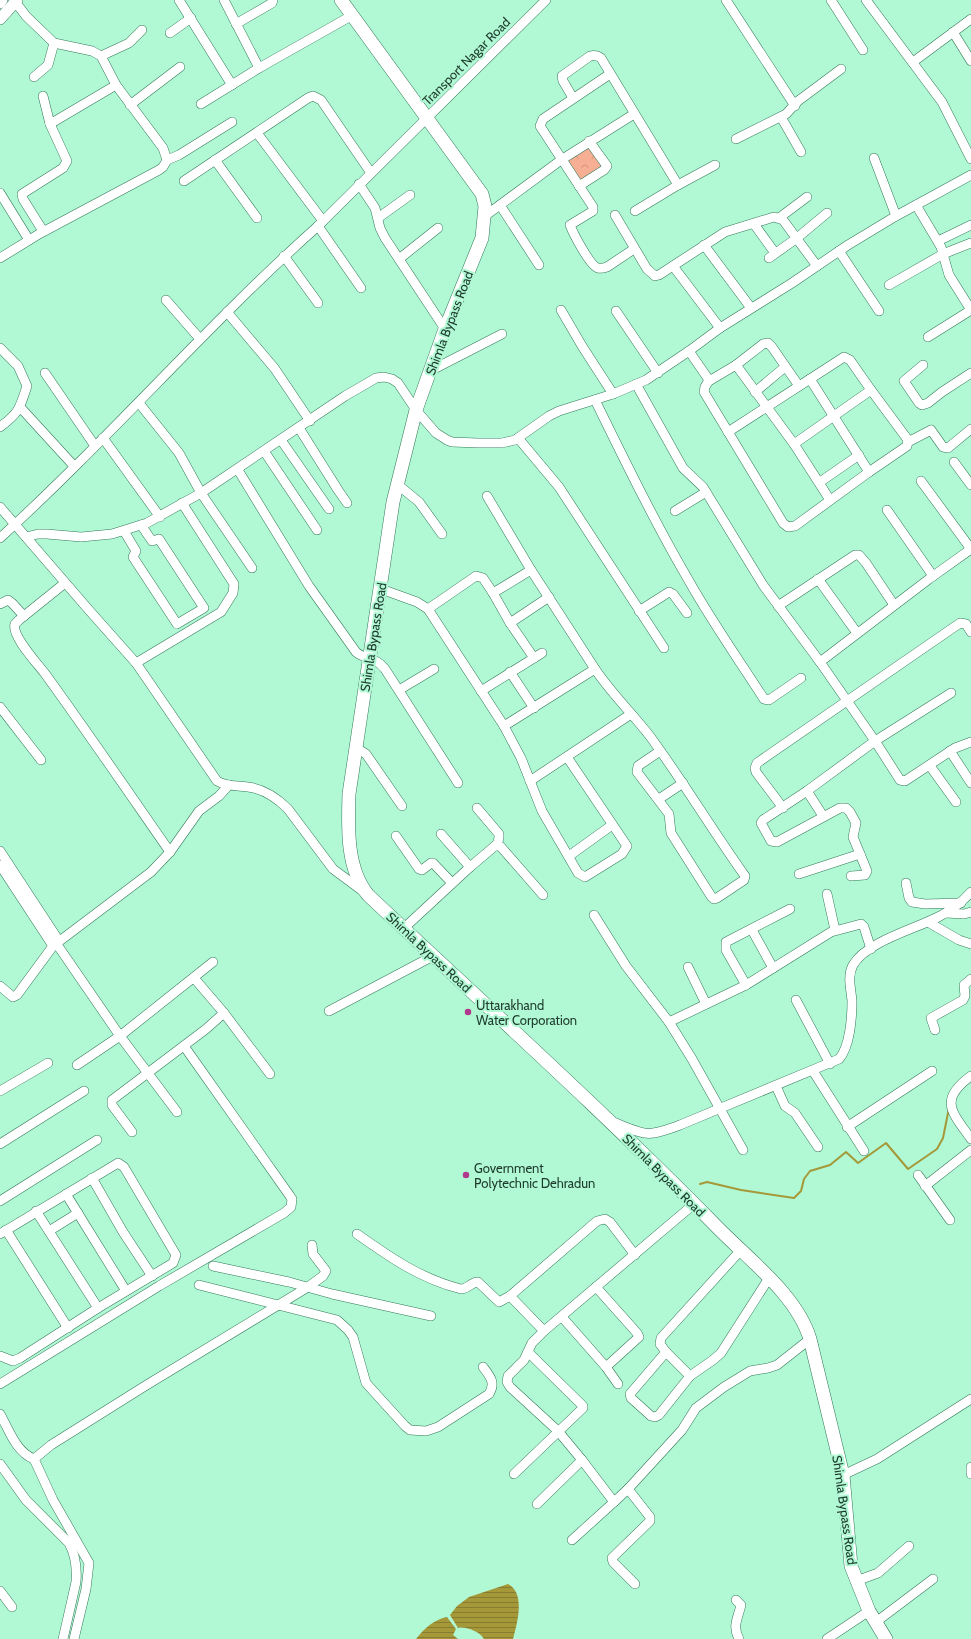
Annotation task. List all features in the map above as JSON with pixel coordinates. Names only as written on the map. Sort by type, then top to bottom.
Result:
[{"type":"highway","points":[[331,0],[348,18],[424,120],[485,216]]},
{"type":"highway","points":[[341,0],[348,18]]},
{"type":"highway","name":"Shimla Bypass Road","points":[[485,216],[482,238],[445,329],[416,410],[393,502],[349,794],[348,817],[350,851],[356,872],[363,889],[368,895],[608,1120],[769,1278],[785,1296],[807,1329],[810,1340],[843,1475],[851,1566],[869,1611],[886,1639]]},
{"type":"main road","points":[[0,19],[16,1]]},
{"type":"street","points":[[179,0],[232,85]]},
{"type":"street","points":[[224,0],[259,68]]},
{"type":"street","points":[[236,24],[272,3],[273,0]]},
{"type":"street","name":"Transport Nagar Road","points":[[0,538],[104,438],[227,312],[284,256],[320,224],[546,0]]},
{"type":"street","points":[[726,0],[794,106]]},
{"type":"street","points":[[831,0],[863,50]]},
{"type":"street","points":[[866,0],[942,102],[971,158]]},
{"type":"street","points":[[16,1],[26,16],[54,43],[92,51],[101,56],[116,85],[163,148],[167,160]]},
{"type":"street","points":[[170,33],[191,18]]},
{"type":"street","points":[[201,104],[259,68],[348,18]]},
{"type":"street","points":[[913,62],[971,19]]},
{"type":"street","points":[[101,56],[129,43],[142,30]]},
{"type":"street","points":[[953,32],[971,61]]},
{"type":"street","points":[[34,77],[48,65],[54,43]]},
{"type":"street","points":[[573,98],[563,81],[562,76],[590,56],[594,55],[601,58],[678,185]]},
{"type":"street","points":[[130,104],[180,67]]},
{"type":"street","points":[[736,139],[786,114],[798,101],[841,69]]},
{"type":"street","points":[[610,74],[543,119],[540,123],[540,127],[594,210],[570,225],[581,247],[594,266],[602,269],[607,267],[634,249]]},
{"type":"street","points":[[50,124],[116,85]]},
{"type":"street","points":[[43,96],[50,124],[67,161],[64,168],[25,191],[22,196],[44,231]]},
{"type":"street","points":[[184,182],[308,98],[316,96],[321,100],[371,173]]},
{"type":"street","points":[[485,216],[561,160],[634,114]]},
{"type":"street","points":[[781,117],[801,152]]},
{"type":"street","points":[[0,258],[44,231],[159,170],[163,167],[167,160],[179,155],[232,122]]},
{"type":"street","points":[[257,133],[362,288]]},
{"type":"street","points":[[579,186],[604,170],[607,166],[589,142]]},
{"type":"street","points":[[874,158],[896,216]]},
{"type":"street","points":[[215,160],[257,218]]},
{"type":"street","points":[[635,211],[715,165]]},
{"type":"street","points":[[26,537],[38,534],[47,534],[81,537],[124,531],[160,517],[182,503],[202,494],[367,382],[376,378],[392,378],[398,383],[416,410],[436,433],[452,442],[502,443],[518,438],[550,416],[570,407],[613,394],[658,373],[720,328],[792,283],[839,251],[896,216],[971,175]]},
{"type":"street","points":[[359,184],[375,208],[380,228],[445,329]]},
{"type":"street","points":[[0,193],[28,240]]},
{"type":"street","points":[[378,218],[410,195]]},
{"type":"street","points":[[779,218],[807,196]]},
{"type":"street","points":[[500,205],[539,264]]},
{"type":"street","points":[[916,205],[938,241],[949,275],[968,299],[971,310],[928,337]]},
{"type":"street","points":[[754,224],[772,256],[797,238],[827,213]]},
{"type":"street","points":[[615,215],[634,249],[647,269],[653,275],[660,275],[726,232],[774,217],[783,220],[817,266]]},
{"type":"street","points":[[938,241],[971,225]]},
{"type":"street","points":[[399,259],[438,228]]},
{"type":"street","points":[[889,285],[943,254],[971,243]]},
{"type":"street","points":[[704,245],[751,308]]},
{"type":"street","points":[[839,251],[879,311]]},
{"type":"street","points":[[284,256],[318,303]]},
{"type":"street","points":[[673,266],[720,328]]},
{"type":"street","points":[[166,300],[200,339]]},
{"type":"street","points":[[561,310],[613,394]]},
{"type":"street","points":[[616,311],[658,373]]},
{"type":"street","points":[[227,312],[274,369],[310,421]]},
{"type":"street","points":[[430,370],[502,334]]},
{"type":"street","points":[[799,386],[768,343],[763,344],[736,365],[709,381],[704,392],[785,526],[791,528],[907,446],[908,442],[931,430],[942,446],[948,448],[971,430]]},
{"type":"street","points":[[0,348],[18,366],[27,386],[20,407],[14,416],[0,427]]},
{"type":"street","points":[[690,351],[709,381]]},
{"type":"street","points":[[728,432],[844,357],[850,360],[908,442]]},
{"type":"street","points":[[736,365],[794,444],[820,482],[830,500]]},
{"type":"street","points":[[923,365],[904,381],[922,405],[928,403],[942,392],[971,374]]},
{"type":"street","points":[[755,392],[785,367]]},
{"type":"street","points":[[45,372],[95,446]]},
{"type":"street","points":[[810,379],[869,472]]},
{"type":"street","points":[[636,384],[683,468],[699,482],[706,492],[778,606],[820,662],[902,781],[908,781],[950,750],[971,742]]},
{"type":"street","points":[[794,444],[871,390]]},
{"type":"street","points":[[596,400],[653,515],[688,580],[764,699],[769,700],[801,678]]},
{"type":"street","points":[[139,402],[179,453],[202,494],[252,568]]},
{"type":"street","points":[[20,407],[74,466]]},
{"type":"street","points":[[299,428],[347,503]]},
{"type":"street","points":[[104,438],[160,517]]},
{"type":"street","points":[[518,438],[559,487],[664,648]]},
{"type":"street","points":[[281,440],[329,509]]},
{"type":"street","points":[[264,451],[317,530]]},
{"type":"street","points":[[820,482],[859,455]]},
{"type":"street","points":[[954,462],[971,485]]},
{"type":"street","points":[[238,470],[309,586],[356,652],[360,656],[370,658],[382,665],[458,783]]},
{"type":"street","points":[[820,662],[894,605],[971,549],[921,481]]},
{"type":"street","points":[[397,484],[419,502],[442,534]]},
{"type":"street","points":[[675,511],[706,492]]},
{"type":"street","points":[[487,496],[531,570],[595,669],[660,751],[745,876],[744,880],[721,897],[715,899],[711,896],[671,833],[670,814],[637,770],[638,766],[660,751]]},
{"type":"street","points":[[136,663],[221,612],[233,593],[234,584],[182,503]]},
{"type":"street","points":[[0,507],[14,525],[136,663],[217,781],[229,785],[248,786],[270,794],[288,810],[333,869],[368,895]]},
{"type":"street","points":[[887,510],[933,576]]},
{"type":"street","points":[[124,531],[136,551],[133,557],[177,624],[204,608],[159,539],[152,541],[141,525]]},
{"type":"street","points":[[778,606],[850,557],[859,555],[894,605]]},
{"type":"street","points":[[493,593],[531,570]]},
{"type":"street","points":[[428,609],[476,576],[483,578],[510,623],[534,658]]},
{"type":"street","points":[[818,580],[857,633]]},
{"type":"street","points":[[65,583],[24,616],[14,627],[18,638],[170,852]]},
{"type":"street","points":[[380,589],[417,602],[428,609],[504,726],[521,758],[542,810],[578,873],[584,877],[622,854],[626,850],[627,846],[567,757]]},
{"type":"street","points":[[639,611],[669,592],[673,594],[687,613]]},
{"type":"street","points":[[510,623],[549,597]]},
{"type":"street","points":[[0,604],[8,600],[12,602],[24,616]]},
{"type":"street","points":[[782,808],[756,772],[756,765],[960,623],[966,624],[971,632]]},
{"type":"street","points":[[481,691],[542,653]]},
{"type":"street","points":[[398,690],[434,669]]},
{"type":"street","points":[[504,726],[595,669]]},
{"type":"street","points":[[510,672],[534,708]]},
{"type":"street","points":[[851,876],[867,873],[853,838],[856,823],[850,812],[843,807],[823,816],[781,840],[774,842],[771,841],[761,822],[807,791],[875,741],[951,693]]},
{"type":"street","points":[[0,707],[41,760]]},
{"type":"street","points":[[530,780],[631,714]]},
{"type":"street","points":[[355,747],[366,754],[402,806]]},
{"type":"street","points":[[950,750],[971,783]]},
{"type":"street","points":[[930,766],[956,802]]},
{"type":"street","points":[[659,799],[683,783]]},
{"type":"street","points":[[0,986],[13,997],[16,995],[56,943],[151,872],[170,852],[199,811],[219,796],[229,785]]},
{"type":"street","points":[[807,791],[823,816]]},
{"type":"street","points":[[403,929],[470,866],[497,845],[500,838],[499,834],[477,808]]},
{"type":"street","points":[[569,856],[612,825]]},
{"type":"street","points":[[441,834],[470,866]]},
{"type":"street","points":[[396,836],[419,869],[423,870],[432,863],[452,883]]},
{"type":"street","points":[[497,845],[501,847],[543,895]]},
{"type":"street","points":[[0,851],[56,943]]},
{"type":"street","points":[[799,874],[860,854]]},
{"type":"street","points":[[0,865],[120,1036],[177,1112]]},
{"type":"street","points":[[906,883],[909,898],[912,902],[925,904],[961,903]]},
{"type":"street","points":[[608,1120],[643,1134],[653,1134],[721,1109],[839,1059],[846,1048],[851,1014],[850,973],[857,960],[889,938],[946,913],[961,903],[971,892]]},
{"type":"street","points":[[827,894],[835,930]]},
{"type":"street","points":[[746,985],[725,945],[727,941],[752,930],[790,909]]},
{"type":"street","points":[[946,913],[964,914],[971,912]]},
{"type":"street","points":[[594,915],[626,966],[669,1022],[721,1109],[743,1150]]},
{"type":"street","points":[[928,922],[959,940],[971,944]]},
{"type":"street","points":[[669,1022],[746,985],[835,930],[861,924],[864,927],[871,949]]},
{"type":"street","points":[[752,930],[773,968]]},
{"type":"street","points":[[329,1011],[433,956]]},
{"type":"street","points":[[77,1065],[120,1036],[213,962]]},
{"type":"street","points":[[688,967],[706,1004]]},
{"type":"street","points":[[194,978],[270,1074]]},
{"type":"street","points":[[935,1030],[931,1018],[963,1000],[965,996],[964,985],[971,979]]},
{"type":"street","points":[[796,1000],[830,1064]]},
{"type":"street","points":[[132,1132],[112,1105],[112,1100],[148,1074],[224,1014]]},
{"type":"street","points":[[0,1384],[166,1282],[284,1213],[291,1207],[292,1204],[290,1196],[184,1046]]},
{"type":"street","points":[[0,1091],[48,1063]]},
{"type":"street","points":[[813,1070],[847,1127],[864,1151]]},
{"type":"street","points":[[847,1127],[932,1071]]},
{"type":"street","points":[[971,1076],[956,1088],[951,1104],[952,1110],[971,1139]]},
{"type":"street","points":[[776,1086],[785,1106],[795,1113],[818,1147]]},
{"type":"street","points":[[0,1144],[84,1091]]},
{"type":"street","points":[[0,1201],[97,1140]]},
{"type":"street","points":[[925,1186],[971,1150]]},
{"type":"street","points":[[0,1356],[14,1361],[16,1360],[68,1328],[98,1308],[173,1264],[176,1255],[121,1164],[114,1164],[3,1232],[68,1328]]},
{"type":"street","points":[[918,1175],[950,1220]]},
{"type":"street","points":[[92,1178],[123,1232],[152,1276]]},
{"type":"street","points":[[66,1194],[126,1291]]},
{"type":"street","points":[[614,1502],[558,1431],[507,1382],[508,1376],[524,1360],[532,1343],[544,1331],[694,1204]]},
{"type":"street","points":[[36,1211],[98,1308]]},
{"type":"street","points":[[49,1231],[78,1213]]},
{"type":"street","points":[[357,1234],[393,1260],[424,1276],[461,1290],[467,1289],[472,1283],[478,1282],[499,1302],[510,1296],[601,1219],[610,1222],[635,1255]]},
{"type":"street","points":[[34,1458],[51,1445],[145,1386],[279,1306],[323,1276],[326,1271],[314,1255],[312,1245]]},
{"type":"street","points":[[690,1376],[666,1352],[660,1344],[661,1338],[740,1251]]},
{"type":"street","points":[[213,1266],[289,1282],[431,1316]]},
{"type":"street","points":[[666,1352],[630,1394],[631,1398],[651,1416],[655,1417],[660,1415],[690,1376],[721,1353],[769,1278]]},
{"type":"street","points":[[199,1285],[332,1318],[341,1323],[353,1337],[366,1383],[402,1423],[414,1431],[426,1431],[438,1427],[489,1394],[493,1386],[491,1378],[483,1367]]},
{"type":"street","points":[[596,1287],[639,1337],[606,1367]]},
{"type":"street","points":[[510,1296],[544,1331]]},
{"type":"street","points":[[562,1316],[606,1367],[618,1384]]},
{"type":"street","points":[[572,1540],[628,1489],[682,1430],[696,1408],[724,1387],[750,1371],[778,1365],[810,1340]]},
{"type":"street","points":[[514,1474],[583,1409],[583,1407],[528,1352]]},
{"type":"street","points":[[843,1475],[877,1459],[971,1399]]},
{"type":"street","points":[[0,1414],[18,1448],[23,1453],[34,1458],[53,1500],[89,1563],[86,1589],[74,1639]]},
{"type":"street","points":[[537,1504],[582,1460]]},
{"type":"street","points":[[0,1464],[26,1500],[69,1543],[72,1550],[77,1573],[63,1639]]},
{"type":"street","points":[[971,1467],[971,1474]]},
{"type":"street","points":[[628,1489],[650,1517],[650,1521],[612,1558],[613,1562],[635,1584]]},
{"type":"street","points":[[856,1581],[878,1573],[909,1546]]},
{"type":"street","points":[[876,1622],[933,1579]]},
{"type":"street","points":[[0,1591],[12,1607]]},
{"type":"street","points":[[736,1600],[741,1606],[735,1620],[735,1631],[739,1639]]},
{"type":"street","points":[[827,1639],[869,1611]]},
{"type":"green space","points":[[589,144],[605,167],[581,183],[566,160]]},
{"type":"shaded area","points":[[508,1584],[514,1588],[519,1601],[518,1617],[513,1639],[484,1639],[472,1630],[458,1628],[450,1615],[457,1606],[469,1597]]},
{"type":"shaded area","points":[[447,1617],[456,1629],[453,1635],[458,1639],[416,1639],[430,1625]]},
{"type":"waterway","points":[[700,1184],[707,1182],[741,1190],[794,1198],[801,1191],[804,1179],[810,1171],[830,1165],[846,1152],[858,1163],[886,1143],[908,1169],[937,1149],[943,1138],[949,1108]]},
{"type":"place","name":"Uttarakhand Water Corporation","points":[[468,1012]]},
{"type":"place","name":"Government Polytechnic Dehradun","points":[[466,1175]]}]
